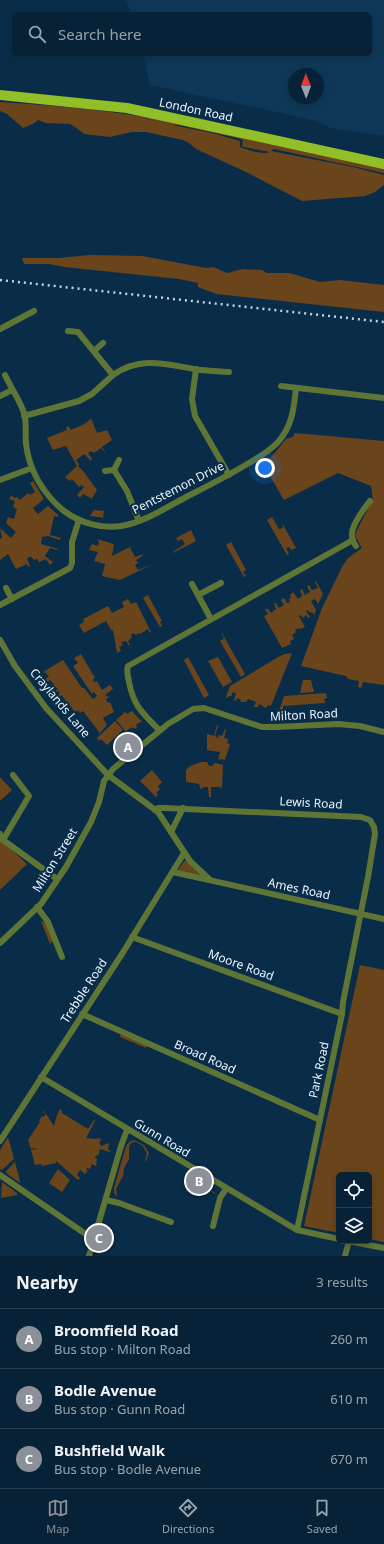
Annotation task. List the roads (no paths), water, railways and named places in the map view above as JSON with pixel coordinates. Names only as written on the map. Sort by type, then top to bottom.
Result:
[{"type":"main road","name":"London Road","points":[[0,95],[127,108],[384,164]]},
{"type":"street","points":[[0,329],[34,310]]},
{"type":"street","points":[[68,330],[78,332],[113,375]]},
{"type":"street","points":[[94,351],[103,343]]},
{"type":"street","points":[[24,416],[80,400],[92,394],[113,375],[132,366],[149,362],[229,372]]},
{"type":"street","points":[[196,369],[192,398],[195,418],[229,475]]},
{"type":"street","name":"Pentstemon Drive","points":[[5,375],[24,416],[27,449],[32,468],[42,485],[54,501],[79,520],[105,526],[121,526],[139,521],[229,475],[269,451],[288,429],[291,421],[296,388]]},
{"type":"street","points":[[281,386],[384,398]]},
{"type":"street","points":[[0,396],[12,390]]},
{"type":"street","points":[[114,470],[119,460]]},
{"type":"street","points":[[0,480],[32,468]]},
{"type":"street","points":[[105,471],[114,470]]},
{"type":"street","points":[[114,470],[127,491],[139,521]]},
{"type":"street","points":[[159,730],[141,712],[134,702],[127,666],[211,619],[354,543],[352,531],[365,507],[370,501]]},
{"type":"street","points":[[0,605],[70,568],[72,563],[72,542],[79,520]]},
{"type":"street","points":[[198,595],[221,582]]},
{"type":"street","points":[[192,584],[211,619]]},
{"type":"street","points":[[6,588],[12,599]]},
{"type":"street","name":"Craylands Lane","points":[[0,640],[15,666],[42,703],[108,775]]},
{"type":"street","name":"Milton Road","points":[[108,775],[159,730],[188,711],[200,707],[262,727],[338,724],[360,726],[384,732]]},
{"type":"street","points":[[3,840],[29,796],[13,775]]},
{"type":"street","name":"Ames Road","points":[[108,775],[160,815],[192,864],[210,880]]},
{"type":"street","name":"Milton Street","points":[[0,943],[46,898],[69,863],[91,822],[99,802],[104,781],[108,775]]},
{"type":"street","name":"Lewis Road","points":[[155,810],[158,808],[182,808],[355,816],[369,819],[373,824],[375,835],[361,914]]},
{"type":"street","points":[[172,832],[182,808]]},
{"type":"street","points":[[0,834],[3,840],[58,879]]},
{"type":"street","name":"Trebble Road","points":[[0,1141],[132,937],[184,853]]},
{"type":"street","name":"Ames Road","points":[[173,872],[384,919]]},
{"type":"street","points":[[37,907],[48,922],[62,957]]},
{"type":"street","name":"Park Road","points":[[297,1230],[342,1014],[343,1002],[361,914]]},
{"type":"street","name":"Moore Road","points":[[132,937],[342,1014]]},
{"type":"street","name":"Broad Road","points":[[82,1014],[320,1120]]},
{"type":"street","name":"Gunn Road","points":[[41,1077],[127,1130],[297,1230],[336,1238]]},
{"type":"street","points":[[90,1256],[121,1146],[127,1130]]},
{"type":"street","points":[[0,1175],[87,1235],[95,1238]]},
{"type":"street","points":[[213,1226],[220,1198],[226,1189]]},
{"type":"street","points":[[106,1200],[171,1222]]},
{"type":"street","points":[[345,1256],[347,1244]]},
{"type":"street","points":[[363,1244],[384,1248]]},
{"type":"railway","points":[[0,280],[384,322]]},
{"type":"place","name":"Broomfield Road","points":[[128,747]]},
{"type":"place","name":"Bodle Avenue","points":[[199,1181]]},
{"type":"place","name":"Bushfield Walk","points":[[99,1238]]}]
